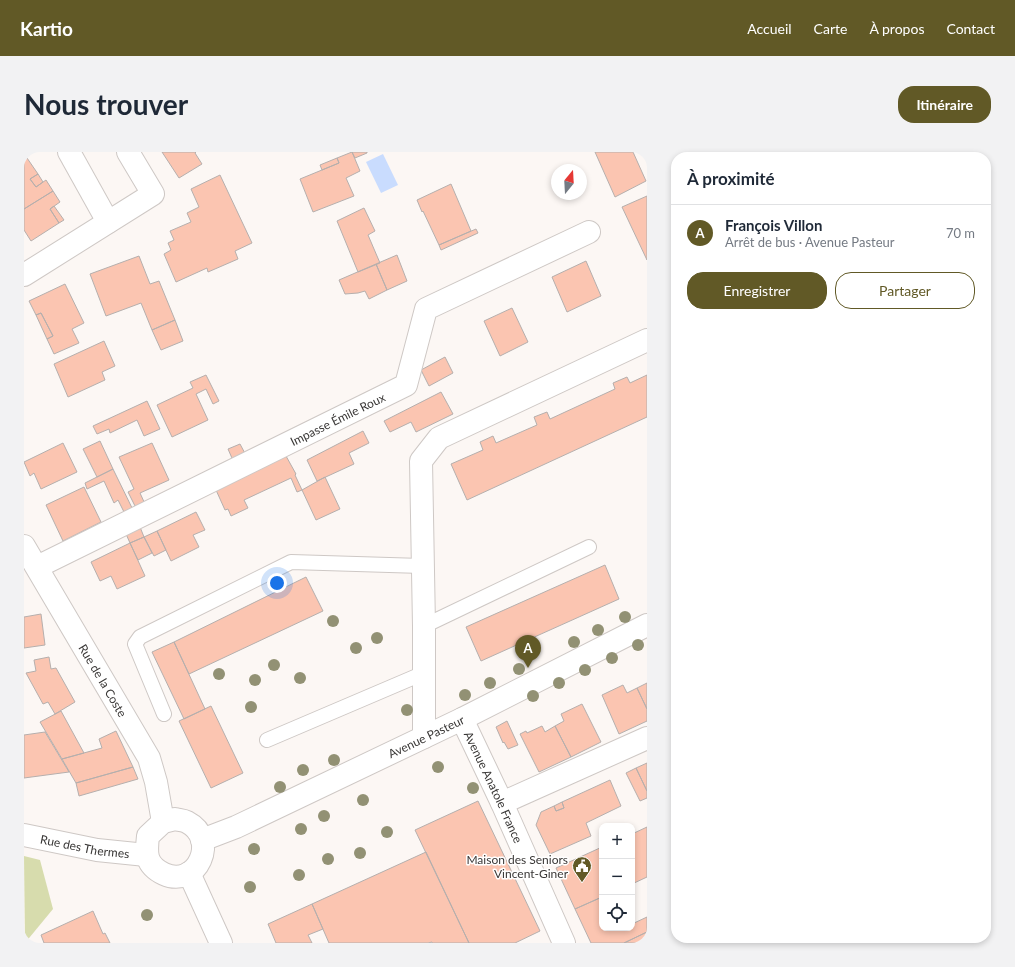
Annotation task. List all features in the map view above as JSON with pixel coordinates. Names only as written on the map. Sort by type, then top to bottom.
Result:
[{"type":"street","points":[[69,152],[108,222]]},
{"type":"street","points":[[24,274],[153,194],[128,152]]},
{"type":"street","name":"Impasse Émile Roux","points":[[37,567],[406,385],[426,309],[589,232]]},
{"type":"street","points":[[424,737],[424,626],[421,461],[439,438],[647,340]]},
{"type":"street","name":"Rue de la Coste","points":[[24,546],[149,758],[156,782],[162,822]]},
{"type":"street","name":"Avenue Pasteur","points":[[202,840],[236,827],[462,719],[647,625]]},
{"type":"street","name":"Avenue Anatole France","points":[[462,719],[473,739],[564,943]]},
{"type":"street","points":[[502,803],[647,738]]},
{"type":"street","points":[[175,819],[186,822],[196,829],[202,840],[204,850],[202,859],[196,868],[189,873],[172,877],[155,870],[146,855],[148,836],[162,822],[175,819]]},
{"type":"street","name":"Rue des Thermes","points":[[24,835],[97,850],[146,855]]},
{"type":"street","points":[[189,873],[221,943]]},
{"type":"lane","points":[[424,626],[589,547]]},
{"type":"lane","points":[[164,714],[135,644],[140,637],[291,562],[422,566]]},
{"type":"lane","points":[[267,740],[424,673]]},
{"type":"green space","points":[[24,856],[40,860],[53,909],[25,943]]},
{"type":"water","points":[[383,154],[398,185],[381,193],[366,162]]},
{"type":"building","points":[[162,152],[196,152],[195,153],[202,164],[179,178]]},
{"type":"building","points":[[352,152],[360,171],[346,178],[354,196],[313,212],[300,179],[339,163],[337,158]]},
{"type":"building","points":[[352,152],[367,152],[367,153],[355,158]]},
{"type":"building","points":[[595,152],[633,152],[646,181],[615,197]]},
{"type":"building","points":[[27,158],[38,174],[30,179],[36,187],[46,180],[53,191],[24,209],[24,161]]},
{"type":"building","points":[[337,158],[339,163],[322,170],[320,165]]},
{"type":"building","points":[[38,174],[43,182],[36,187],[30,179]]},
{"type":"building","points":[[220,175],[252,243],[235,251],[238,259],[208,272],[207,268],[176,282],[164,254],[171,250],[168,243],[174,240],[170,231],[191,222],[187,213],[199,207],[191,189]]},
{"type":"building","points":[[451,184],[471,231],[439,245],[417,200]]},
{"type":"building","points":[[53,191],[60,202],[50,209],[59,223],[31,241],[24,230],[24,209]]},
{"type":"building","points":[[647,196],[647,260],[622,207]]},
{"type":"building","points":[[54,206],[64,220],[59,223],[50,209]]},
{"type":"building","points":[[364,208],[375,231],[368,235],[380,263],[358,272],[337,221]]},
{"type":"building","points":[[476,229],[478,233],[441,250],[439,245]]},
{"type":"building","points":[[397,255],[407,281],[387,290],[376,264]]},
{"type":"building","points":[[139,256],[150,284],[159,281],[175,320],[152,330],[141,303],[106,316],[90,274]]},
{"type":"building","points":[[586,261],[601,296],[567,312],[552,277]]},
{"type":"building","points":[[376,264],[387,290],[369,299],[365,291],[345,294],[339,280]]},
{"type":"building","points":[[65,284],[84,323],[72,329],[79,343],[54,354],[47,339],[53,336],[41,313],[36,315],[29,301]]},
{"type":"building","points":[[512,308],[528,342],[500,356],[484,321]]},
{"type":"building","points":[[41,313],[53,336],[47,339],[36,315]]},
{"type":"building","points":[[175,320],[183,341],[161,350],[152,330]]},
{"type":"building","points":[[104,341],[115,366],[102,372],[105,380],[68,397],[54,364]]},
{"type":"building","points":[[445,357],[453,373],[429,386],[421,370]]},
{"type":"building","points":[[206,375],[219,401],[213,404],[206,389],[196,394],[208,420],[172,437],[157,405],[193,388],[190,382]]},
{"type":"building","points":[[647,375],[647,417],[467,500],[451,464],[483,450],[480,442],[493,436],[496,443],[537,425],[534,417],[547,412],[550,419],[615,389],[613,383],[627,377],[630,383]]},
{"type":"building","points":[[441,392],[453,414],[416,432],[411,422],[390,432],[384,421]]},
{"type":"building","points":[[147,401],[160,429],[144,436],[137,420],[110,433],[109,429],[97,434],[93,426]]},
{"type":"building","points":[[363,431],[369,443],[349,453],[354,464],[317,481],[307,460]]},
{"type":"building","points":[[100,441],[113,469],[97,477],[83,449]]},
{"type":"building","points":[[63,443],[77,472],[41,489],[34,473],[30,476],[24,462]]},
{"type":"building","points":[[152,443],[169,480],[140,493],[145,504],[136,508],[128,492],[134,489],[119,457]]},
{"type":"building","points":[[240,444],[248,459],[235,465],[228,449]]},
{"type":"building","points":[[286,456],[296,474],[295,475],[302,490],[297,492],[291,478],[244,500],[248,508],[231,516],[228,509],[225,510],[216,490]]},
{"type":"building","points":[[113,469],[135,514],[127,518],[118,500],[114,503],[104,481],[87,489],[85,483]]},
{"type":"building","points":[[325,477],[340,509],[316,520],[302,490]]},
{"type":"building","points":[[84,487],[101,522],[63,541],[46,505]]},
{"type":"building","points":[[196,512],[205,530],[193,535],[199,547],[171,561],[157,531]]},
{"type":"building","points":[[140,527],[144,537],[130,543],[126,534]]},
{"type":"building","points":[[157,531],[166,550],[154,556],[144,537]]},
{"type":"building","points":[[144,537],[152,553],[138,560],[130,543]]},
{"type":"building","points":[[130,543],[145,576],[117,589],[111,576],[100,581],[91,562]]},
{"type":"building","points":[[605,565],[619,599],[481,661],[466,627]]},
{"type":"building","points":[[306,577],[323,611],[189,674],[174,642]]},
{"type":"building","points":[[41,614],[45,645],[24,648],[24,617]]},
{"type":"building","points":[[174,642],[205,709],[184,719],[152,652]]},
{"type":"building","points":[[49,657],[51,669],[56,668],[75,702],[55,714],[48,702],[43,704],[26,673],[36,671],[34,660]]},
{"type":"building","points":[[647,683],[647,709],[637,688]]},
{"type":"building","points":[[623,685],[627,693],[637,688],[647,709],[647,721],[619,734],[602,695]]},
{"type":"building","points":[[582,704],[601,742],[571,757],[555,726],[564,721],[561,714]]},
{"type":"building","points":[[211,706],[243,773],[211,788],[179,721]]},
{"type":"building","points":[[61,711],[84,753],[62,759],[40,722]]},
{"type":"building","points":[[507,721],[518,745],[508,749],[504,742],[503,743],[496,727]]},
{"type":"building","points":[[542,726],[545,732],[555,726],[571,757],[539,772],[520,734],[526,731],[527,733]]},
{"type":"building","points":[[116,731],[133,767],[76,783],[62,759],[102,748],[99,739]]},
{"type":"building","points":[[45,732],[69,772],[24,778],[24,735]]},
{"type":"building","points":[[647,763],[647,791],[636,768]]},
{"type":"building","points":[[133,767],[138,779],[79,796],[76,783]]},
{"type":"building","points":[[636,768],[647,791],[647,798],[640,801],[626,773]]},
{"type":"building","points":[[610,780],[621,806],[586,823],[591,836],[550,854],[536,825],[541,812],[554,806],[556,811],[564,808],[562,802]]},
{"type":"building","points":[[478,801],[540,931],[515,943],[469,943],[415,830]]},
{"type":"building","points":[[562,802],[564,808],[556,811],[554,806]]},
{"type":"building","points":[[647,827],[647,877],[635,883],[635,859],[635,833]]},
{"type":"building","name":"Maison des Seniors Vincent-Giner","points":[[599,848],[599,898],[575,909],[556,868]]},
{"type":"building","points":[[426,852],[469,943],[329,943],[312,904]]},
{"type":"building","points":[[599,898],[599,931],[635,931],[635,923],[647,917],[647,932],[624,943],[591,943],[575,909]]},
{"type":"building","points":[[312,904],[323,929],[308,935],[312,943],[276,943],[268,924]]},
{"type":"building","points":[[93,911],[103,934],[105,933],[110,943],[44,943],[41,935]]},
{"type":"building","points":[[647,932],[647,943],[624,943]]},
{"type":"place","name":"François Villon","points":[[528,668]]},
{"type":"place","name":"Maison des Seniors Vincent-Giner","points":[[582,883]]}]
